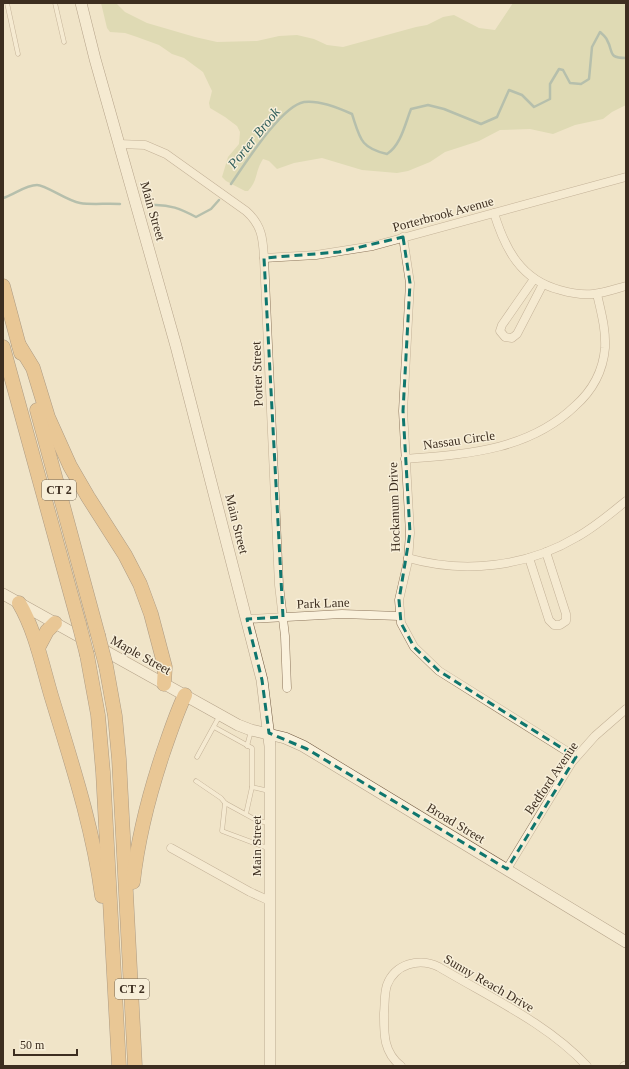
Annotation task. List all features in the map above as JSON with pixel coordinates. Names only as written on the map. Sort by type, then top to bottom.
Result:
[{"type":"highway","name":"CT 2","points":[[3,286],[106,666],[118,738],[135,1066]]},
{"type":"highway","points":[[19,345],[33,368],[48,417],[70,466],[125,555],[140,584],[151,614],[164,664],[164,684]]},
{"type":"highway","name":"CT 2","points":[[3,347],[79,624],[87,655],[96,704],[101,747],[119,1066]]},
{"type":"highway","points":[[19,603],[38,648],[88,821],[98,868],[104,920],[113,951]]},
{"type":"highway","points":[[38,648],[47,631],[54,623]]},
{"type":"highway","points":[[128,912],[144,818],[173,724],[185,695]]},
{"type":"main road","name":"Main Street","points":[[81,3],[176,346],[262,680],[269,733],[270,1066]]},
{"type":"main road","name":"Maple Street","points":[[3,594],[220,715],[251,730],[269,733]]},
{"type":"main road","name":"Broad Street","points":[[269,733],[285,738],[307,749],[626,942]]},
{"type":"street","name":"Porter Street","points":[[119,144],[145,146],[166,154],[246,211],[256,221],[261,229],[264,258],[277,546],[287,688]]},
{"type":"street","name":"Porterbrook Avenue","points":[[264,258],[305,256],[338,252],[403,238],[626,177]]},
{"type":"street","points":[[494,213],[501,236],[512,256],[522,269],[542,284],[570,292],[597,294],[626,286]]},
{"type":"street","name":"Hockanum Drive","points":[[403,238],[410,283],[403,396],[405,459],[410,524],[408,558],[399,600],[399,616],[403,628],[412,644],[439,671],[576,757]]},
{"type":"street","points":[[534,279],[502,325],[500,331],[504,337],[510,338],[517,334],[542,284]]},
{"type":"street","name":"Nassau Circle","points":[[405,459],[465,454],[500,447],[538,433],[567,413],[581,400],[592,386],[601,366],[605,333],[597,294]]},
{"type":"street","points":[[408,558],[437,564],[467,566],[494,565],[529,558],[546,552],[586,532],[626,501]]},
{"type":"street","points":[[529,558],[549,620],[554,625],[560,625],[566,621],[566,614],[546,552]]},
{"type":"street","name":"Park Lane","points":[[247,619],[342,614],[399,616]]},
{"type":"street","name":"Bedford Avenue","points":[[507,869],[576,757],[595,736],[626,709]]},
{"type":"street","points":[[172,848],[250,892],[270,901]]},
{"type":"street","name":"Sunny Reach Drive","points":[[401,1066],[391,1056],[385,1041],[384,1030],[386,989],[390,980],[399,969],[411,963],[422,962],[438,967],[539,1026],[567,1046],[587,1066]]},
{"type":"lane","points":[[7,3],[18,54]]},
{"type":"lane","points":[[55,3],[64,42]]},
{"type":"lane","points":[[197,757],[220,715]]},
{"type":"lane","points":[[214,727],[252,748],[252,787],[246,814]]},
{"type":"lane","points":[[247,746],[251,730]]},
{"type":"lane","points":[[196,781],[221,798],[224,803],[258,821],[270,823]]},
{"type":"lane","points":[[252,787],[270,791]]},
{"type":"lane","points":[[224,803],[222,831],[270,849]]},
{"type":"highlighted area","points":[[403,237],[410,283],[403,411],[410,533],[399,600],[401,623],[414,647],[439,671],[576,757],[507,869],[307,749],[269,733],[262,680],[247,619],[283,617],[264,258],[339,252]]},
{"type":"green space","points":[[101,3],[116,3],[125,12],[147,23],[217,42],[257,41],[279,36],[297,35],[314,39],[327,45],[343,47],[427,25],[443,17],[454,15],[479,28],[495,30],[513,3],[626,3],[626,105],[612,112],[603,119],[575,125],[553,134],[530,129],[500,130],[479,141],[445,152],[430,162],[408,171],[397,173],[362,170],[322,158],[294,163],[277,169],[269,161],[263,159],[255,180],[248,191],[245,191],[226,181],[222,177],[228,157],[239,144],[240,132],[237,126],[210,108],[209,103],[212,91],[203,72],[184,58],[172,54],[159,45],[125,33],[110,32],[107,28]]},
{"type":"waterway","name":"Porter Brook","points":[[231,184],[274,124],[295,106],[304,102],[322,103],[352,114],[362,141],[371,149],[387,154],[399,140],[411,109],[428,105],[444,109],[481,124],[497,117],[509,90],[522,95],[534,107],[550,99],[550,84],[559,69],[563,70],[570,83],[581,84],[589,79],[592,47],[600,32],[609,44],[612,54],[616,57],[626,58]]},
{"type":"waterway","points":[[3,198],[33,185],[37,185],[75,202],[89,204],[120,204]]},
{"type":"waterway","points":[[152,205],[164,205],[196,217],[211,209],[219,200]]}]
